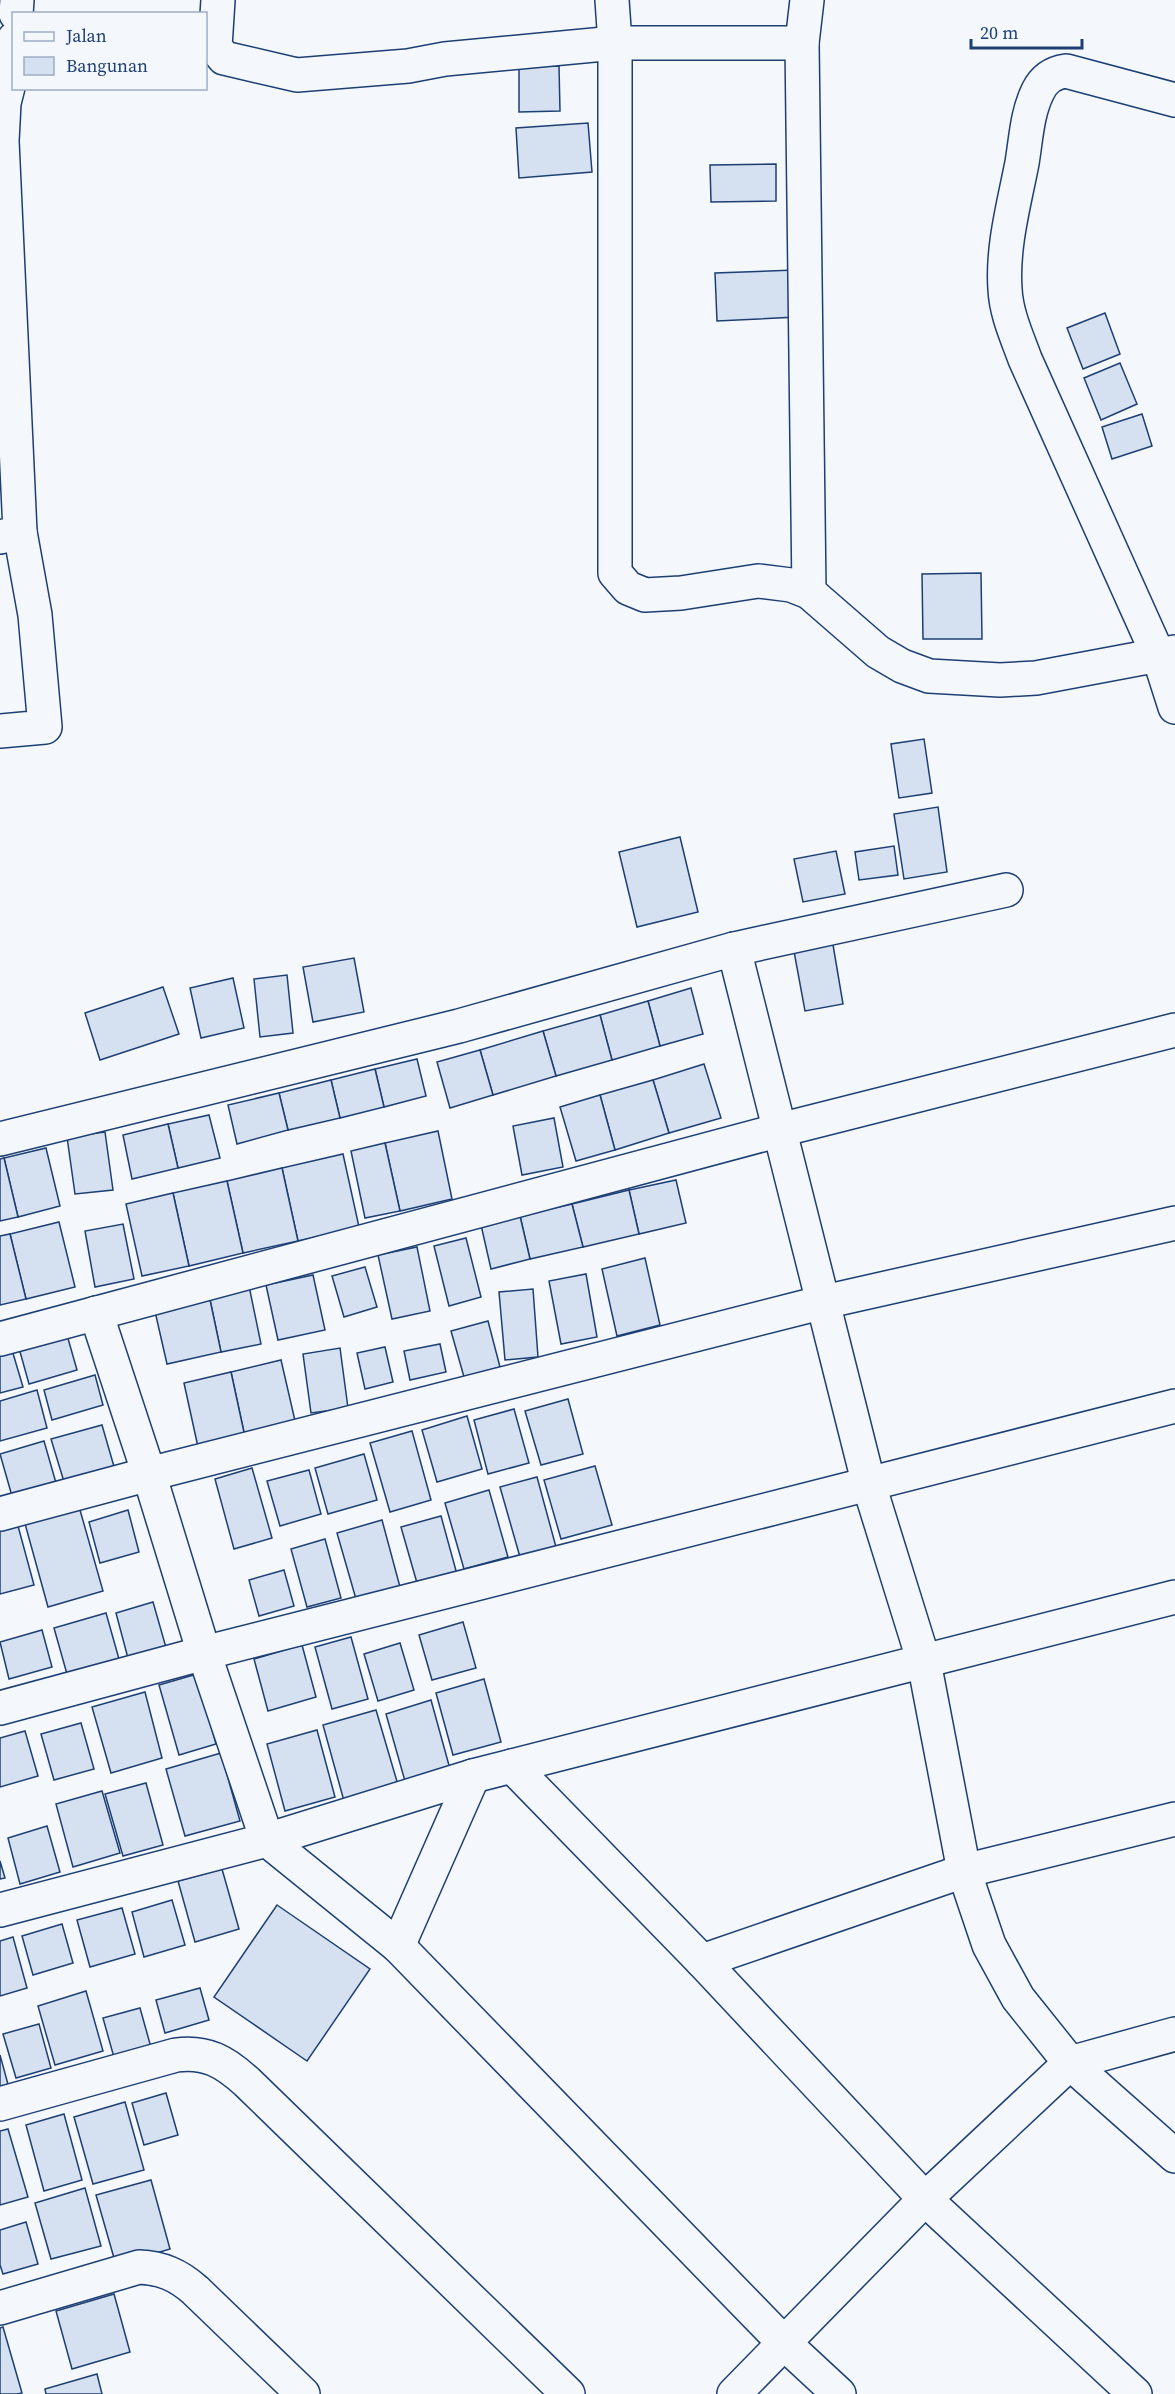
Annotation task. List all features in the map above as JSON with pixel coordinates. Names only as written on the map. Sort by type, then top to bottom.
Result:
[{"type":"street","points":[[218,0],[215,47],[224,58],[297,75],[408,66],[445,59],[615,43],[802,43]]},
{"type":"street","points":[[612,0],[615,43],[615,573],[628,588],[645,595],[681,593],[758,581],[777,582],[809,592],[878,652],[902,666],[929,676],[1000,680],[1036,678],[1167,655]]},
{"type":"street","points":[[807,0],[802,43],[809,592]]},
{"type":"street","points":[[0,730],[45,727],[35,615],[10,534],[2,141],[5,82],[12,49]]},
{"type":"street","points":[[1175,100],[1066,71],[1053,74],[1046,80],[1037,93],[1030,114],[1005,263],[1005,291],[1010,316],[1025,359],[1167,655],[1175,707]]},
{"type":"street","points":[[0,1139],[459,1026],[734,949],[1006,890]]},
{"type":"street","points":[[734,949],[869,1485],[924,1662],[964,1871],[989,1945],[1007,1980],[1070,2063],[1175,2156]]},
{"type":"street","points":[[0,1339],[780,1130],[1175,1030]]},
{"type":"street","points":[[0,1514],[824,1302],[1175,1223]]},
{"type":"street","points":[[96,1313],[204,1653],[267,1840],[398,1946],[784,2343],[839,2394]]},
{"type":"street","points":[[0,1708],[204,1653],[1175,1406]]},
{"type":"street","points":[[0,1910],[267,1840],[473,1776],[1175,1597]]},
{"type":"street","points":[[512,1766],[702,1961],[926,2199],[1135,2394]]},
{"type":"street","points":[[398,1946],[473,1776]]},
{"type":"street","points":[[702,1961],[964,1871],[1175,1819]]},
{"type":"street","points":[[734,2394],[926,2199],[1070,2063],[1175,2034]]},
{"type":"street","points":[[0,2104],[176,2055],[203,2054],[218,2059],[247,2082],[568,2394]]},
{"type":"street","points":[[0,2308],[139,2267],[169,2272],[195,2290],[303,2394]]},
{"type":"building","points":[[559,66],[560,111],[519,112],[519,67]]},
{"type":"building","points":[[588,123],[592,172],[519,178],[516,128]]},
{"type":"building","points":[[776,164],[776,201],[711,202],[710,165]]},
{"type":"building","points":[[795,270],[797,317],[717,321],[715,273]]},
{"type":"building","points":[[1105,313],[1120,354],[1083,369],[1067,328]]},
{"type":"building","points":[[1120,363],[1137,404],[1101,420],[1084,378]]},
{"type":"building","points":[[1142,414],[1152,446],[1112,459],[1102,427]]},
{"type":"building","points":[[981,573],[982,639],[923,639],[922,574]]},
{"type":"building","points":[[924,739],[932,793],[899,798],[891,744]]},
{"type":"building","points":[[938,807],[947,872],[904,879],[894,814]]},
{"type":"building","points":[[680,837],[698,912],[637,927],[619,852]]},
{"type":"building","points":[[894,846],[898,875],[859,880],[855,852]]},
{"type":"building","points":[[836,851],[845,894],[803,902],[794,859]]},
{"type":"building","points":[[832,939],[843,1004],[805,1011],[793,946]]},
{"type":"building","points":[[354,958],[364,1012],[313,1022],[303,967]]},
{"type":"building","points":[[287,975],[293,1033],[260,1037],[254,979]]},
{"type":"building","points":[[233,978],[244,1028],[201,1038],[190,988]]},
{"type":"building","points":[[163,987],[179,1034],[100,1060],[85,1013]]},
{"type":"building","points":[[691,988],[703,1034],[660,1046],[648,1001]]},
{"type":"building","points":[[648,1001],[660,1046],[612,1060],[600,1015]]},
{"type":"building","points":[[600,1015],[612,1060],[556,1076],[543,1031]]},
{"type":"building","points":[[543,1031],[556,1076],[493,1095],[480,1050]]},
{"type":"building","points":[[480,1050],[493,1095],[450,1108],[437,1062]]},
{"type":"building","points":[[417,1059],[426,1096],[384,1107],[375,1069]]},
{"type":"building","points":[[704,1064],[721,1118],[669,1133],[653,1080]]},
{"type":"building","points":[[375,1069],[384,1107],[340,1118],[331,1080]]},
{"type":"building","points":[[331,1080],[340,1118],[288,1130],[279,1093]]},
{"type":"building","points":[[653,1080],[669,1133],[615,1150],[600,1095]]},
{"type":"building","points":[[279,1093],[288,1130],[237,1144],[228,1105]]},
{"type":"building","points":[[600,1095],[615,1150],[576,1161],[560,1107]]},
{"type":"building","points":[[209,1115],[220,1158],[178,1168],[168,1124]]},
{"type":"building","points":[[554,1118],[563,1167],[522,1175],[513,1126]]},
{"type":"building","points":[[168,1124],[178,1168],[132,1179],[123,1135]]},
{"type":"building","points":[[438,1131],[452,1199],[400,1211],[385,1143]]},
{"type":"building","points":[[105,1132],[113,1190],[75,1194],[67,1137]]},
{"type":"building","points":[[385,1143],[400,1211],[365,1218],[351,1151]]},
{"type":"building","points":[[46,1148],[60,1206],[18,1217],[4,1158]]},
{"type":"building","points":[[343,1154],[359,1227],[298,1241],[282,1168]]},
{"type":"building","points":[[4,1158],[18,1217],[0,1221],[0,1159]]},
{"type":"building","points":[[282,1168],[298,1241],[243,1253],[227,1181]]},
{"type":"building","points":[[676,1180],[686,1223],[639,1234],[629,1190]]},
{"type":"building","points":[[227,1181],[243,1253],[189,1266],[173,1193]]},
{"type":"building","points":[[629,1190],[639,1234],[583,1247],[572,1204]]},
{"type":"building","points":[[173,1193],[189,1266],[142,1276],[126,1204]]},
{"type":"building","points":[[572,1204],[583,1247],[530,1259],[520,1216]]},
{"type":"building","points":[[520,1216],[530,1259],[491,1269],[481,1225]]},
{"type":"building","points":[[59,1222],[75,1287],[26,1299],[10,1234]]},
{"type":"building","points":[[123,1224],[134,1279],[95,1287],[85,1231]]},
{"type":"building","points":[[10,1234],[26,1299],[0,1305],[0,1236]]},
{"type":"building","points":[[466,1238],[481,1297],[449,1306],[434,1246]]},
{"type":"building","points":[[417,1247],[430,1311],[392,1319],[378,1255]]},
{"type":"building","points":[[645,1258],[660,1325],[617,1336],[602,1269]]},
{"type":"building","points":[[365,1267],[377,1307],[344,1317],[332,1276]]},
{"type":"building","points":[[586,1274],[597,1337],[561,1344],[549,1281]]},
{"type":"building","points":[[313,1275],[325,1330],[278,1340],[266,1285]]},
{"type":"building","points":[[249,1286],[261,1344],[221,1352],[209,1295]]},
{"type":"building","points":[[533,1289],[538,1357],[505,1360],[499,1292]]},
{"type":"building","points":[[209,1295],[221,1352],[167,1364],[154,1307]]},
{"type":"building","points":[[488,1321],[500,1367],[464,1377],[451,1331]]},
{"type":"building","points":[[67,1335],[77,1370],[29,1384],[19,1348]]},
{"type":"building","points":[[440,1344],[446,1372],[410,1380],[404,1351]]},
{"type":"building","points":[[385,1347],[393,1382],[365,1389],[357,1353]]},
{"type":"building","points":[[340,1348],[348,1408],[311,1413],[303,1354]]},
{"type":"building","points":[[12,1350],[23,1387],[0,1393],[0,1353]]},
{"type":"building","points":[[281,1360],[296,1425],[245,1437],[231,1372]]},
{"type":"building","points":[[231,1372],[245,1437],[198,1447],[184,1383]]},
{"type":"building","points":[[95,1375],[103,1405],[52,1420],[44,1390]]},
{"type":"building","points":[[37,1390],[47,1428],[0,1441],[0,1401]]},
{"type":"building","points":[[568,1399],[583,1454],[541,1465],[525,1411]]},
{"type":"building","points":[[514,1409],[529,1463],[488,1474],[474,1420]]},
{"type":"building","points":[[467,1416],[482,1469],[437,1482],[422,1430]]},
{"type":"building","points":[[102,1425],[115,1470],[65,1485],[51,1439]]},
{"type":"building","points":[[412,1431],[431,1500],[390,1512],[370,1443]]},
{"type":"building","points":[[44,1441],[56,1483],[12,1496],[0,1454]]},
{"type":"building","points":[[364,1454],[377,1500],[328,1514],[315,1468]]},
{"type":"building","points":[[595,1466],[612,1525],[561,1539],[544,1480]]},
{"type":"building","points":[[252,1468],[272,1538],[234,1549],[215,1479]]},
{"type":"building","points":[[309,1470],[321,1514],[280,1526],[267,1481]]},
{"type":"building","points":[[537,1477],[556,1547],[520,1557],[500,1487]]},
{"type":"building","points":[[489,1490],[508,1557],[464,1569],[445,1503]]},
{"type":"building","points":[[78,1503],[103,1591],[48,1607],[24,1520]]},
{"type":"building","points":[[128,1510],[139,1552],[100,1563],[89,1522]]},
{"type":"building","points":[[441,1516],[458,1578],[419,1590],[401,1527]]},
{"type":"building","points":[[382,1520],[400,1587],[356,1599],[337,1533]]},
{"type":"building","points":[[18,1526],[34,1585],[0,1594],[0,1531]]},
{"type":"building","points":[[325,1539],[341,1598],[307,1607],[291,1549]]},
{"type":"building","points":[[284,1570],[294,1606],[259,1616],[249,1580]]},
{"type":"building","points":[[153,1602],[167,1651],[129,1662],[116,1613]]},
{"type":"building","points":[[106,1613],[119,1659],[67,1674],[54,1628]]},
{"type":"building","points":[[463,1622],[476,1668],[432,1680],[419,1635]]},
{"type":"building","points":[[42,1630],[52,1667],[9,1679],[0,1642]]},
{"type":"building","points":[[351,1637],[368,1699],[332,1709],[315,1647]]},
{"type":"building","points":[[400,1643],[414,1690],[378,1701],[364,1654]]},
{"type":"building","points":[[302,1645],[316,1697],[268,1711],[254,1659]]},
{"type":"building","points":[[197,1674],[216,1744],[179,1755],[159,1685]]},
{"type":"building","points":[[484,1679],[501,1742],[453,1755],[436,1693]]},
{"type":"building","points":[[145,1692],[162,1758],[111,1773],[92,1707]]},
{"type":"building","points":[[431,1700],[450,1769],[405,1781],[386,1714]]},
{"type":"building","points":[[376,1710],[398,1785],[344,1801],[323,1725]]},
{"type":"building","points":[[81,1723],[94,1769],[54,1780],[41,1734]]},
{"type":"building","points":[[317,1730],[335,1797],[285,1811],[267,1744]]},
{"type":"building","points":[[25,1731],[38,1776],[0,1787],[0,1738]]},
{"type":"building","points":[[221,1753],[240,1821],[185,1836],[166,1769]]},
{"type":"building","points":[[146,1783],[163,1845],[123,1856],[105,1794]]},
{"type":"building","points":[[102,1791],[120,1853],[73,1867],[56,1804]]},
{"type":"building","points":[[47,1826],[60,1872],[20,1884],[8,1838]]},
{"type":"building","points":[[0,1861],[5,1878],[0,1879]]},
{"type":"building","points":[[222,1869],[239,1929],[195,1942],[178,1881]]},
{"type":"building","points":[[172,1900],[185,1945],[144,1957],[132,1912]]},
{"type":"building","points":[[277,1905],[370,1969],[307,2061],[214,1997]]},
{"type":"building","points":[[122,1908],[135,1954],[90,1967],[77,1920]]},
{"type":"building","points":[[62,1924],[73,1963],[33,1975],[22,1936]]},
{"type":"building","points":[[13,1937],[27,1988],[0,1996],[0,1941]]},
{"type":"building","points":[[200,1988],[209,2020],[165,2033],[156,2000]]},
{"type":"building","points":[[86,1991],[103,2051],[55,2065],[38,2006]]},
{"type":"building","points":[[140,2008],[152,2051],[115,2061],[103,2018]]},
{"type":"building","points":[[39,2024],[51,2068],[16,2078],[3,2034]]},
{"type":"building","points":[[0,2055],[9,2088],[0,2091]]},
{"type":"building","points":[[166,2093],[178,2135],[144,2145],[132,2103]]},
{"type":"building","points":[[125,2102],[144,2170],[93,2184],[74,2117]]},
{"type":"building","points":[[64,2114],[82,2180],[44,2191],[26,2125]]},
{"type":"building","points":[[8,2129],[28,2197],[0,2205],[0,2131]]},
{"type":"building","points":[[151,2180],[170,2249],[116,2265],[96,2195]]},
{"type":"building","points":[[85,2188],[101,2246],[51,2259],[35,2203]]},
{"type":"building","points":[[26,2222],[38,2264],[3,2274],[0,2265],[0,2230]]},
{"type":"building","points":[[114,2294],[130,2352],[72,2369],[56,2311]]},
{"type":"building","points":[[3,2327],[22,2393],[0,2394],[0,2328]]},
{"type":"building","points":[[97,2374],[102,2394],[46,2394],[45,2389]]}]
